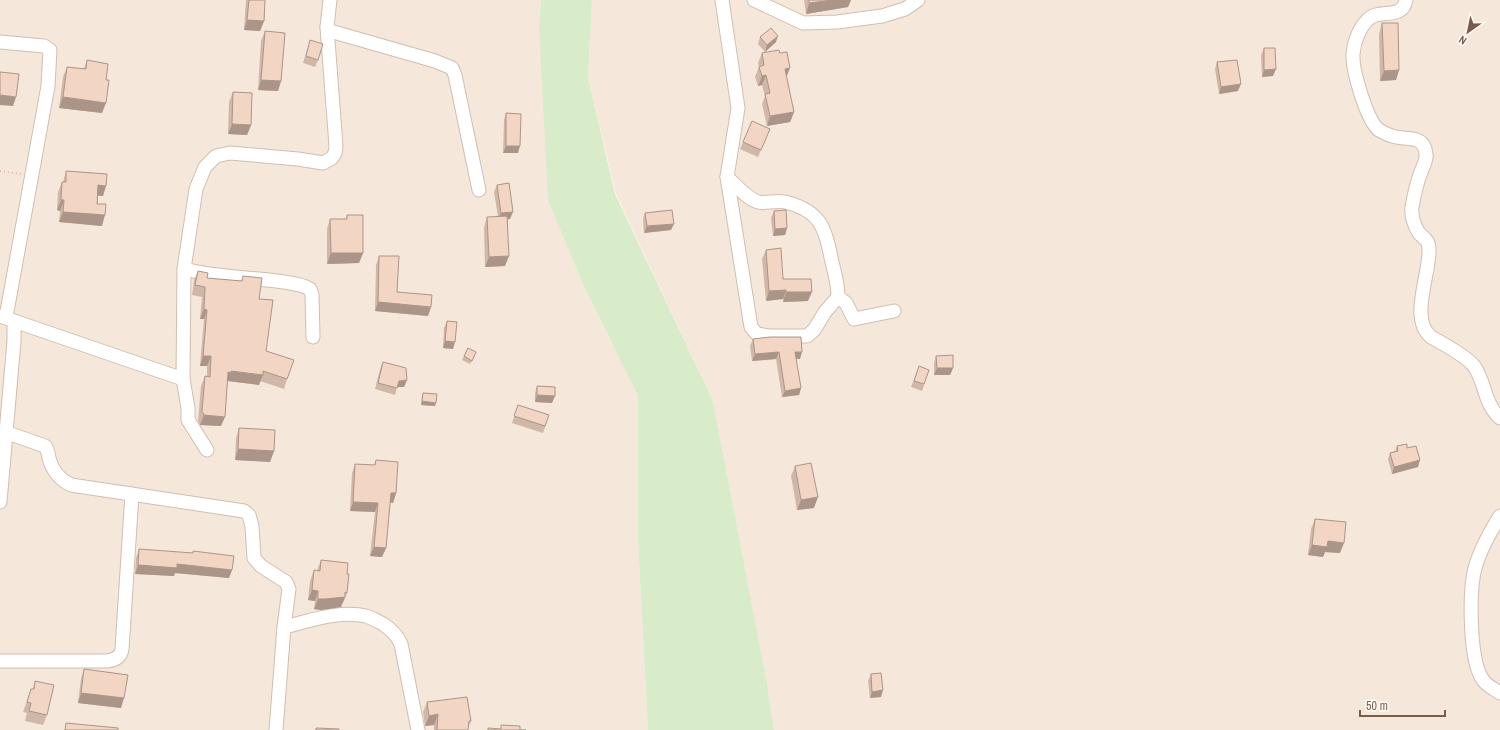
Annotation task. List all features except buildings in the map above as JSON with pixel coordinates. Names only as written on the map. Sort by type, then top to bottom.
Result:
[{"type":"street","points":[[207,450],[188,420],[188,408],[183,379],[184,269],[196,189],[205,167],[216,156],[236,153],[323,163],[332,158],[335,153],[336,146],[327,27],[330,0]]},
{"type":"street","points":[[722,0],[738,108],[726,177],[746,305],[751,327],[757,334],[769,336],[807,336],[814,330],[825,312],[838,297],[838,283],[826,235],[817,219],[800,207],[785,202],[758,202],[749,197],[726,177]]},
{"type":"street","points":[[754,0],[803,24],[838,22],[882,16],[905,9],[918,0]]},
{"type":"street","points":[[1406,0],[1401,10],[1393,14],[1381,14],[1371,17],[1361,29],[1356,38],[1353,54],[1355,76],[1367,112],[1378,130],[1396,137],[1415,139],[1424,146],[1426,155],[1425,164],[1421,172],[1412,208],[1414,222],[1419,233],[1427,239],[1430,249],[1421,307],[1420,317],[1422,325],[1425,332],[1431,337],[1474,365],[1479,374],[1488,402],[1500,418]]},
{"type":"street","points":[[327,27],[334,33],[435,61],[452,68],[455,75],[479,190]]},
{"type":"street","points":[[0,42],[44,46],[50,50],[48,86],[7,318],[14,341],[0,502]]},
{"type":"street","points":[[184,269],[199,273],[255,278],[302,285],[310,289],[312,295],[313,337]]},
{"type":"street","points":[[838,297],[846,303],[854,319],[894,311]]},
{"type":"street","points":[[7,318],[183,379]]},
{"type":"street","points":[[5,432],[45,446],[54,471],[65,482],[71,485],[244,511],[249,515],[252,526],[254,558],[260,566],[286,582],[289,589],[284,626],[276,730]]},
{"type":"street","points":[[0,661],[107,661],[115,660],[120,655],[122,649],[132,494]]},
{"type":"street","points":[[1500,516],[1490,532],[1475,569],[1471,606],[1473,638],[1478,668],[1483,680],[1500,693]]},
{"type":"street","points":[[284,626],[339,615],[358,615],[372,618],[392,630],[398,637],[401,644],[418,730]]},
{"type":"path","points":[[0,171],[32,175]]},
{"type":"shaded area","points":[[0,0],[541,0],[539,25],[586,291],[638,396],[638,542],[648,730],[0,730]]},
{"type":"shaded area","points":[[592,0],[1500,0],[1500,730],[774,730],[767,683],[713,401],[616,194],[588,77]]},
{"type":"green space","points":[[541,0],[592,0],[588,77],[615,194],[713,401],[767,683],[774,730],[648,730],[638,542],[638,396],[586,291],[548,200],[539,25]]}]
